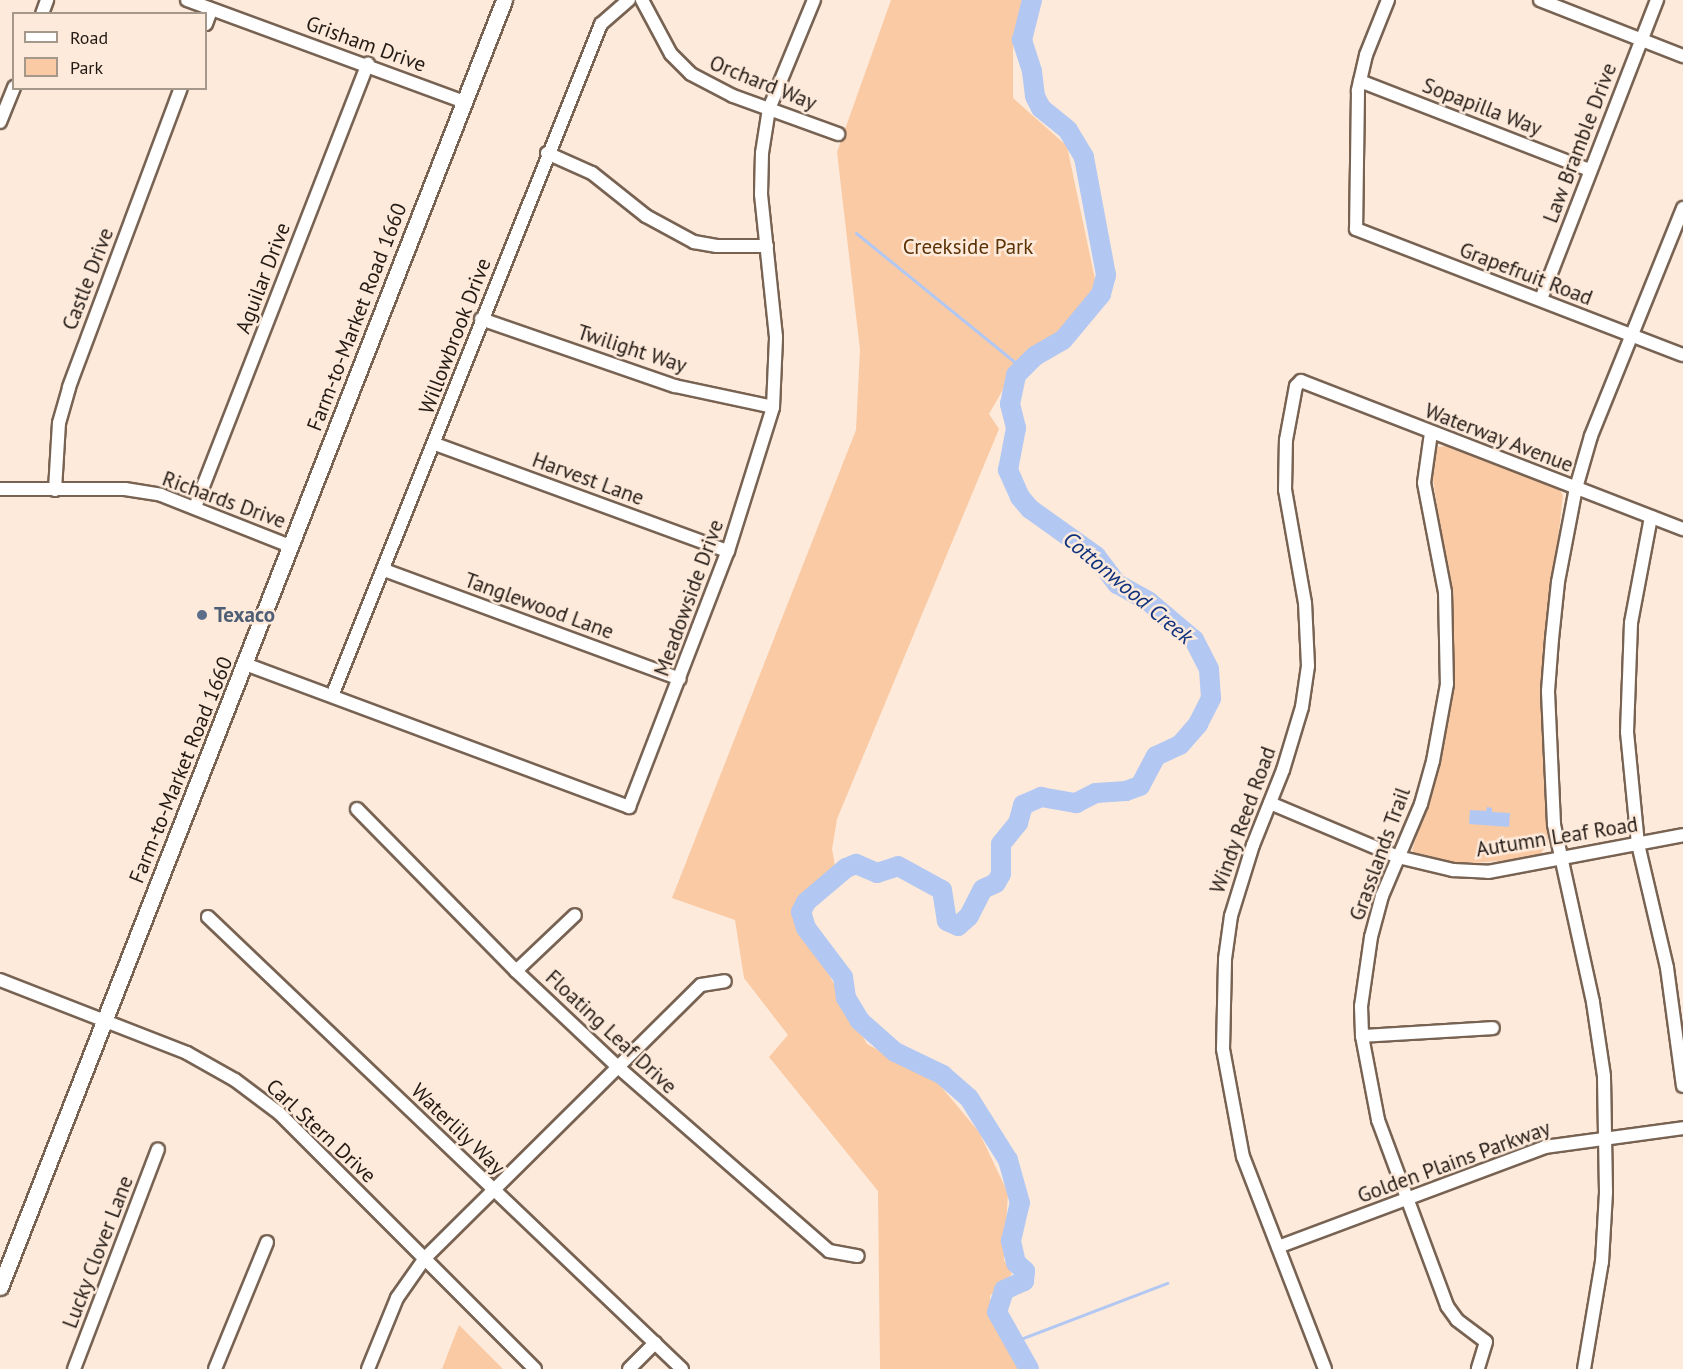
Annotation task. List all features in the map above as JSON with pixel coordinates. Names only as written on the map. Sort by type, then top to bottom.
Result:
[{"type":"main road","name":"Farm-to-Market Road 1660","points":[[0,1287],[504,0]]},
{"type":"street","name":"Grisham Drive","points":[[187,0],[368,64],[464,102]]},
{"type":"street","name":"Willowbrook Drive","points":[[333,696],[435,444],[481,319],[547,153],[601,24],[629,0]]},
{"type":"street","name":"Orchard Way","points":[[642,0],[671,54],[692,74],[733,96],[838,134]]},
{"type":"street","name":"Meadowside Drive","points":[[245,664],[629,807],[728,550],[773,407],[776,337],[761,194],[769,109],[814,0]]},
{"type":"street","points":[[1360,81],[1388,0]]},
{"type":"street","points":[[1540,0],[1683,56]]},
{"type":"street","name":"Law Bramble Drive","points":[[1541,299],[1657,0]]},
{"type":"street","points":[[207,21],[211,10]]},
{"type":"street","name":"Aguilar Drive","points":[[195,507],[368,64]]},
{"type":"street","name":"Sopapilla Way","points":[[1360,81],[1590,170]]},
{"type":"street","name":"Grapefruit Road","points":[[1360,81],[1356,229],[1683,355]]},
{"type":"street","points":[[0,122],[13,90]]},
{"type":"street","name":"Castle Drive","points":[[55,490],[59,423],[69,387],[180,90]]},
{"type":"street","points":[[547,153],[592,173],[646,216],[694,242],[717,246],[767,246]]},
{"type":"street","points":[[1584,1369],[1602,1262],[1606,1138],[1604,1076],[1593,1002],[1559,860],[1548,691],[1558,582],[1576,488],[1591,436],[1634,337],[1683,208]]},
{"type":"street","name":"Twilight Way","points":[[481,319],[675,386],[773,407]]},
{"type":"street","name":"Waterway Avenue","points":[[1301,381],[1683,530]]},
{"type":"street","name":"Windy Reed Road","points":[[1301,381],[1294,393],[1284,465],[1289,516],[1305,603],[1308,666],[1302,707],[1231,916],[1222,1004],[1223,1049],[1239,1137],[1325,1369]]},
{"type":"street","name":"Grasslands Trail","points":[[1431,433],[1424,483],[1445,592],[1447,684],[1433,761],[1421,804],[1398,857],[1371,937],[1361,1006],[1362,1036],[1378,1120],[1448,1305],[1457,1320],[1486,1342],[1478,1369]]},
{"type":"street","name":"Harvest Lane","points":[[435,444],[728,550]]},
{"type":"street","name":"Richards Drive","points":[[0,489],[125,489],[161,495],[290,546]]},
{"type":"street","points":[[1651,517],[1631,623],[1627,732],[1638,844],[1667,968],[1683,1086]]},
{"type":"street","name":"Tanglewood Lane","points":[[384,570],[680,679]]},
{"type":"street","name":"Autumn Leaf Road","points":[[1270,803],[1398,857],[1454,870],[1488,872],[1683,835]]},
{"type":"street","name":"Floating Leaf Drive","points":[[357,808],[516,971],[618,1067],[829,1251],[858,1256]]},
{"type":"street","points":[[516,971],[575,915]]},
{"type":"street","name":"Waterlily Way","points":[[208,917],[682,1369]]},
{"type":"street","name":"Carl Stern Drive","points":[[0,980],[187,1053],[235,1080],[279,1113],[535,1369]]},
{"type":"street","points":[[368,1369],[397,1298],[425,1258],[701,985],[725,981]]},
{"type":"street","points":[[1362,1036],[1493,1028]]},
{"type":"street","name":"Golden Plains Parkway","points":[[1278,1247],[1545,1146],[1683,1128]]},
{"type":"street","name":"Lucky Clover Lane","points":[[74,1369],[158,1149]]},
{"type":"street","points":[[216,1369],[267,1242]]},
{"type":"street","points":[[628,1369],[655,1342]]},
{"type":"green space","name":"Creekside Park","points":[[891,0],[1022,0],[1013,42],[1013,98],[1067,146],[1096,284],[1058,335],[1022,356],[989,414],[999,429],[837,819],[832,849],[835,866],[794,911],[867,1044],[938,1083],[979,1132],[1008,1193],[1004,1260],[1012,1274],[990,1296],[992,1318],[1006,1335],[1021,1369],[880,1369],[878,1191],[769,1057],[788,1035],[744,978],[735,920],[672,898],[856,430],[860,350],[837,152]]},
{"type":"green space","points":[[1447,446],[1559,489],[1563,495],[1544,669],[1548,844],[1537,858],[1461,864],[1416,855],[1412,850],[1432,791],[1452,694],[1453,610],[1431,466],[1436,447]]},
{"type":"green space","points":[[459,1325],[503,1369],[442,1369]]},
{"type":"water","points":[[1487,807],[1492,808],[1492,812],[1510,813],[1509,827],[1469,824],[1470,810],[1486,811]]},
{"type":"waterway","name":"Cottonwood Creek","points":[[1029,1369],[997,1312],[1004,1290],[1024,1281],[1025,1271],[1016,1263],[1011,1241],[1020,1203],[1008,1160],[969,1098],[943,1075],[895,1052],[860,1021],[846,998],[843,977],[806,928],[801,912],[806,902],[846,868],[856,864],[877,873],[898,866],[942,890],[947,921],[958,926],[969,916],[983,889],[996,883],[1001,874],[1001,844],[1018,823],[1023,805],[1041,797],[1076,803],[1096,793],[1126,791],[1140,786],[1156,756],[1180,745],[1198,724],[1211,698],[1209,669],[1194,640],[1148,601],[1117,584],[1096,556],[1030,509],[1020,497],[1008,470],[1016,428],[1010,404],[1016,375],[1035,356],[1063,340],[1101,294],[1106,275],[1084,157],[1068,130],[1041,108],[1035,96],[1032,71],[1022,40],[1032,0]]},
{"type":"waterway","points":[[856,233],[1022,368]]},
{"type":"waterway","points":[[1015,1341],[1167,1283]]},
{"type":"place","name":"Texaco","points":[[202,615]]}]
